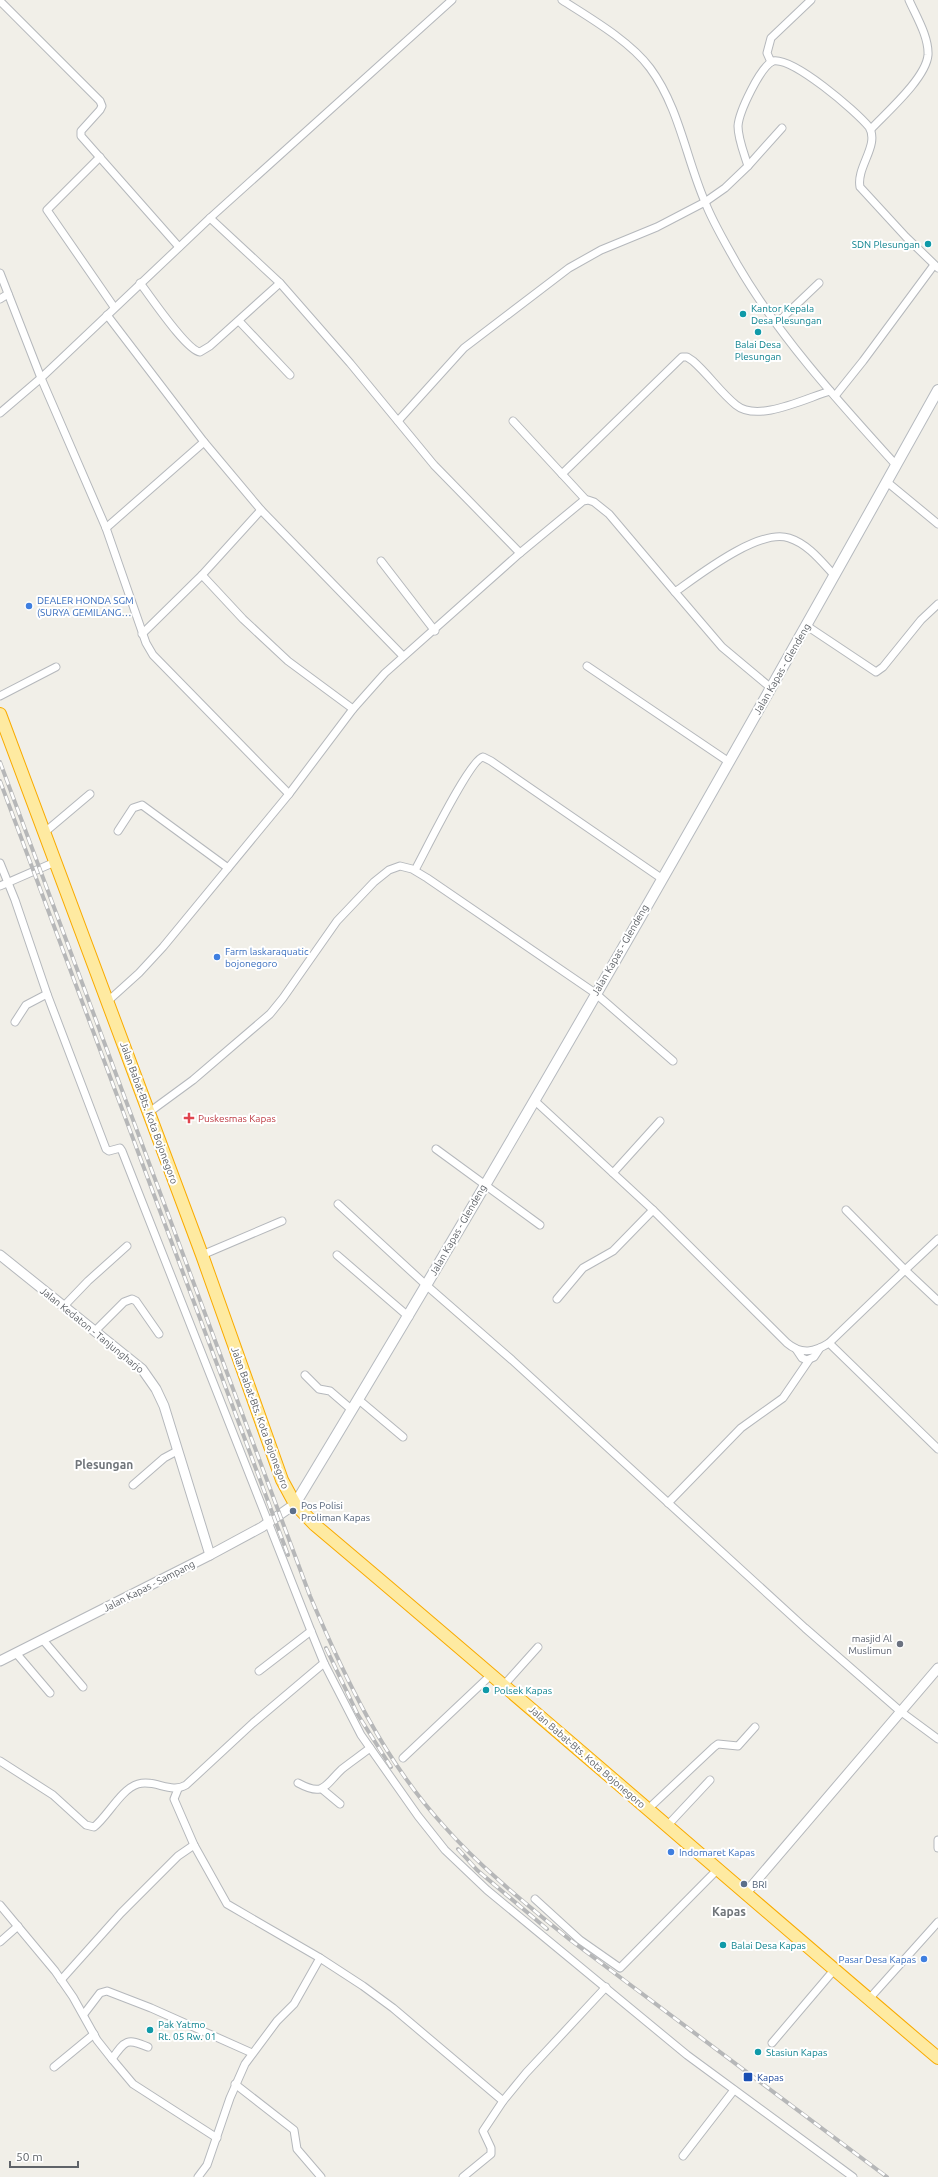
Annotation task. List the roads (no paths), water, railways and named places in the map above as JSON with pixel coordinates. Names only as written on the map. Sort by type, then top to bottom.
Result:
[{"type":"highway","name":"Jalan Babat-Bts. Kota Bojonegoro","points":[[0,714],[202,1255],[282,1480],[295,1504],[315,1525],[492,1674],[647,1810],[938,2058]]},
{"type":"main road","name":"Jalan Kapas - Glendeng","points":[[295,1504],[409,1317],[807,626],[938,390]]},
{"type":"street","points":[[0,413],[41,378],[210,218],[452,0]]},
{"type":"street","points":[[562,0],[621,40],[650,67],[671,106],[705,202],[737,264],[777,323],[832,394],[896,465]]},
{"type":"street","points":[[771,62],[766,53],[771,38],[811,0]]},
{"type":"street","points":[[871,129],[909,88],[927,60],[927,46],[909,0]]},
{"type":"street","points":[[0,1],[101,102],[100,110],[80,135],[179,247]]},
{"type":"street","points":[[562,474],[682,357],[687,357],[693,361],[726,396],[738,407],[748,412],[764,412],[832,394],[863,361],[936,267],[860,187],[860,177],[872,140],[871,129],[861,118],[804,72],[784,62],[771,62],[763,70],[755,83],[739,121],[739,136],[748,166]]},
{"type":"street","points":[[398,421],[468,345],[570,268],[601,250],[657,227],[705,202],[725,188],[748,166],[782,128]]},
{"type":"street","points":[[100,157],[47,210],[114,308]]},
{"type":"street","points":[[210,218],[280,283],[458,492],[520,553]]},
{"type":"street","points":[[0,273],[41,378],[106,528],[142,634],[153,655],[289,794]]},
{"type":"street","points":[[140,283],[184,341],[196,352],[204,351],[280,283]]},
{"type":"street","points":[[777,323],[819,283]]},
{"type":"street","points":[[0,299],[8,294]]},
{"type":"street","points":[[107,315],[204,442],[261,510],[403,656]]},
{"type":"street","points":[[238,321],[290,375]]},
{"type":"street","points":[[513,421],[586,500],[594,502],[609,514],[722,647],[771,688]]},
{"type":"street","points":[[106,528],[204,442]]},
{"type":"street","points":[[887,482],[938,524]]},
{"type":"street","points":[[108,1001],[150,962],[289,794],[353,709],[403,656],[435,631],[520,553],[586,500]]},
{"type":"street","points":[[142,634],[202,575],[261,510]]},
{"type":"street","points":[[675,592],[737,551],[764,540],[778,537],[789,538],[807,547],[834,575]]},
{"type":"street","points":[[381,561],[435,631]]},
{"type":"street","points":[[202,575],[243,619],[288,661],[353,709]]},
{"type":"street","points":[[807,626],[876,672],[883,667],[921,620],[938,604]]},
{"type":"street","points":[[0,696],[56,666]]},
{"type":"street","points":[[587,666],[729,762]]},
{"type":"street","points":[[415,870],[461,783],[477,760],[483,757],[491,760],[661,878]]},
{"type":"street","points":[[45,832],[90,794]]},
{"type":"street","points":[[118,831],[133,808],[142,805],[228,868]]},
{"type":"street","points":[[0,886],[7,881],[55,862]]},
{"type":"street","points":[[0,863],[15,900],[46,994],[106,1149],[109,1151],[122,1150],[324,1663],[361,1735],[418,1816],[445,1850],[487,1890],[688,2055],[853,2177]]},
{"type":"street","points":[[148,1113],[193,1080],[270,1014],[337,921],[374,882],[388,870],[396,867],[405,867],[415,870],[595,993],[673,1060]]},
{"type":"street","points":[[15,1022],[26,1005],[46,994]]},
{"type":"street","points":[[534,1100],[653,1210],[788,1343],[796,1349],[802,1358],[809,1360]]},
{"type":"street","points":[[613,1173],[660,1121]]},
{"type":"street","points":[[436,1149],[540,1224]]},
{"type":"street","points":[[338,1204],[426,1286],[512,1360],[805,1628],[900,1711],[938,1739]]},
{"type":"street","points":[[557,1298],[583,1268],[614,1251],[653,1210]]},
{"type":"street","points":[[846,1210],[938,1301]]},
{"type":"street","points":[[202,1255],[282,1221]]},
{"type":"street","points":[[796,1349],[811,1351],[829,1343],[938,1239]]},
{"type":"street","points":[[64,1306],[88,1281],[127,1246]]},
{"type":"street","name":"Jalan Kedaton - Tanjungharjo","points":[[0,1255],[142,1369],[156,1389],[164,1406],[210,1555]]},
{"type":"street","points":[[337,1255],[409,1317]]},
{"type":"street","points":[[95,1331],[124,1302],[132,1299],[136,1301],[159,1334]]},
{"type":"street","points":[[829,1343],[938,1449]]},
{"type":"street","points":[[668,1503],[741,1428],[783,1398],[809,1360],[821,1347]]},
{"type":"street","points":[[305,1376],[319,1389],[330,1391],[352,1410]]},
{"type":"street","points":[[359,1400],[403,1437]]},
{"type":"street","points":[[133,1485],[164,1458],[177,1451]]},
{"type":"street","name":"Jalan Kapas - Sampang","points":[[0,1661],[210,1555],[268,1523],[295,1504]]},
{"type":"street","points":[[259,1671],[311,1631]]},
{"type":"street","points":[[43,1640],[83,1687]]},
{"type":"street","points":[[504,1685],[538,1647]]},
{"type":"street","points":[[16,1653],[50,1693]]},
{"type":"street","points":[[324,1663],[253,1723],[191,1781],[178,1789],[174,1800],[194,1845],[227,1904],[320,1958],[393,2008],[502,2101]]},
{"type":"street","points":[[745,1894],[938,1668]]},
{"type":"street","points":[[403,1758],[492,1674]]},
{"type":"street","points":[[647,1810],[714,1747],[718,1744],[738,1746],[755,1727]]},
{"type":"street","points":[[298,1783],[312,1790],[322,1789],[342,1769],[370,1748]]},
{"type":"street","points":[[0,1761],[52,1795],[89,1828],[94,1827],[101,1821],[117,1801],[136,1784],[151,1783],[178,1789]]},
{"type":"street","points":[[666,1826],[710,1780]]},
{"type":"street","points":[[322,1789],[340,1804]]},
{"type":"street","points":[[938,1840],[938,1848]]},
{"type":"street","points":[[61,1980],[121,1913],[178,1856],[194,1845]]},
{"type":"street","points":[[535,1899],[580,1940],[620,1968],[718,1870]]},
{"type":"street","points":[[0,1905],[61,1980],[84,2014],[94,2034],[133,2084],[217,2138]]},
{"type":"street","points":[[869,1999],[938,1922]]},
{"type":"street","points":[[0,1942],[18,1926]]},
{"type":"street","points":[[198,2177],[207,2165],[235,2084],[252,2053],[277,2021],[294,2004],[320,1958]]},
{"type":"street","points":[[772,2043],[834,1970]]},
{"type":"street","points":[[462,2177],[491,2154],[491,2148],[483,2133],[484,2128],[502,2101],[606,1987]]},
{"type":"street","points":[[84,2014],[100,1993],[106,1991],[151,2008],[252,2053]]},
{"type":"street","points":[[54,2067],[94,2034]]},
{"type":"street","points":[[112,2059],[126,2042],[132,2040],[148,2047]]},
{"type":"street","points":[[235,2084],[294,2130],[297,2149],[321,2177]]},
{"type":"street","points":[[683,2156],[734,2090]]},
{"type":"railway","points":[[0,762],[310,1596],[337,1657],[367,1716],[384,1745],[421,1800],[443,1825],[473,1856],[520,1898],[569,1939],[887,2177]]},
{"type":"railway","points":[[0,781],[288,1555]]},
{"type":"railway","points":[[326,1648],[358,1715],[391,1767]]},
{"type":"railway","points":[[458,1849],[477,1870],[547,1929]]},
{"type":"place","name":"SDN Plesungan","points":[[928,244]]},
{"type":"place","name":"Kantor Kepala Desa Plesungan","points":[[743,314]]},
{"type":"place","name":"Balai Desa Plesungan","points":[[758,332]]},
{"type":"place","name":"DEALER HONDA SGM (SURYA GEMILANG…","points":[[29,606]]},
{"type":"place","name":"Farm laskaraquatic bojonegoro","points":[[217,957]]},
{"type":"place","name":"Puskesmas Kapas","points":[[189,1118]]},
{"type":"place","name":"Pos Polisi Proliman Kapas","points":[[293,1511]]},
{"type":"place","name":"masjid Al Muslimun","points":[[900,1644]]},
{"type":"place","name":"Polsek Kapas","points":[[486,1690]]},
{"type":"place","name":"Indomaret Kapas","points":[[671,1852]]},
{"type":"place","name":"BRI","points":[[744,1884]]},
{"type":"place","name":"Balai Desa Kapas","points":[[723,1945]]},
{"type":"place","name":"Pasar Desa Kapas","points":[[924,1959]]},
{"type":"place","name":"Pak Yatmo Rt. 05 Rw. 01","points":[[150,2030]]},
{"type":"place","name":"Stasiun Kapas","points":[[758,2052]]},
{"type":"place","name":"Kapas","points":[[748,2077]]},
{"type":"district","name":"Plesungan","points":[[104,1464]]},
{"type":"district","name":"Kapas","points":[[729,1911]]}]
